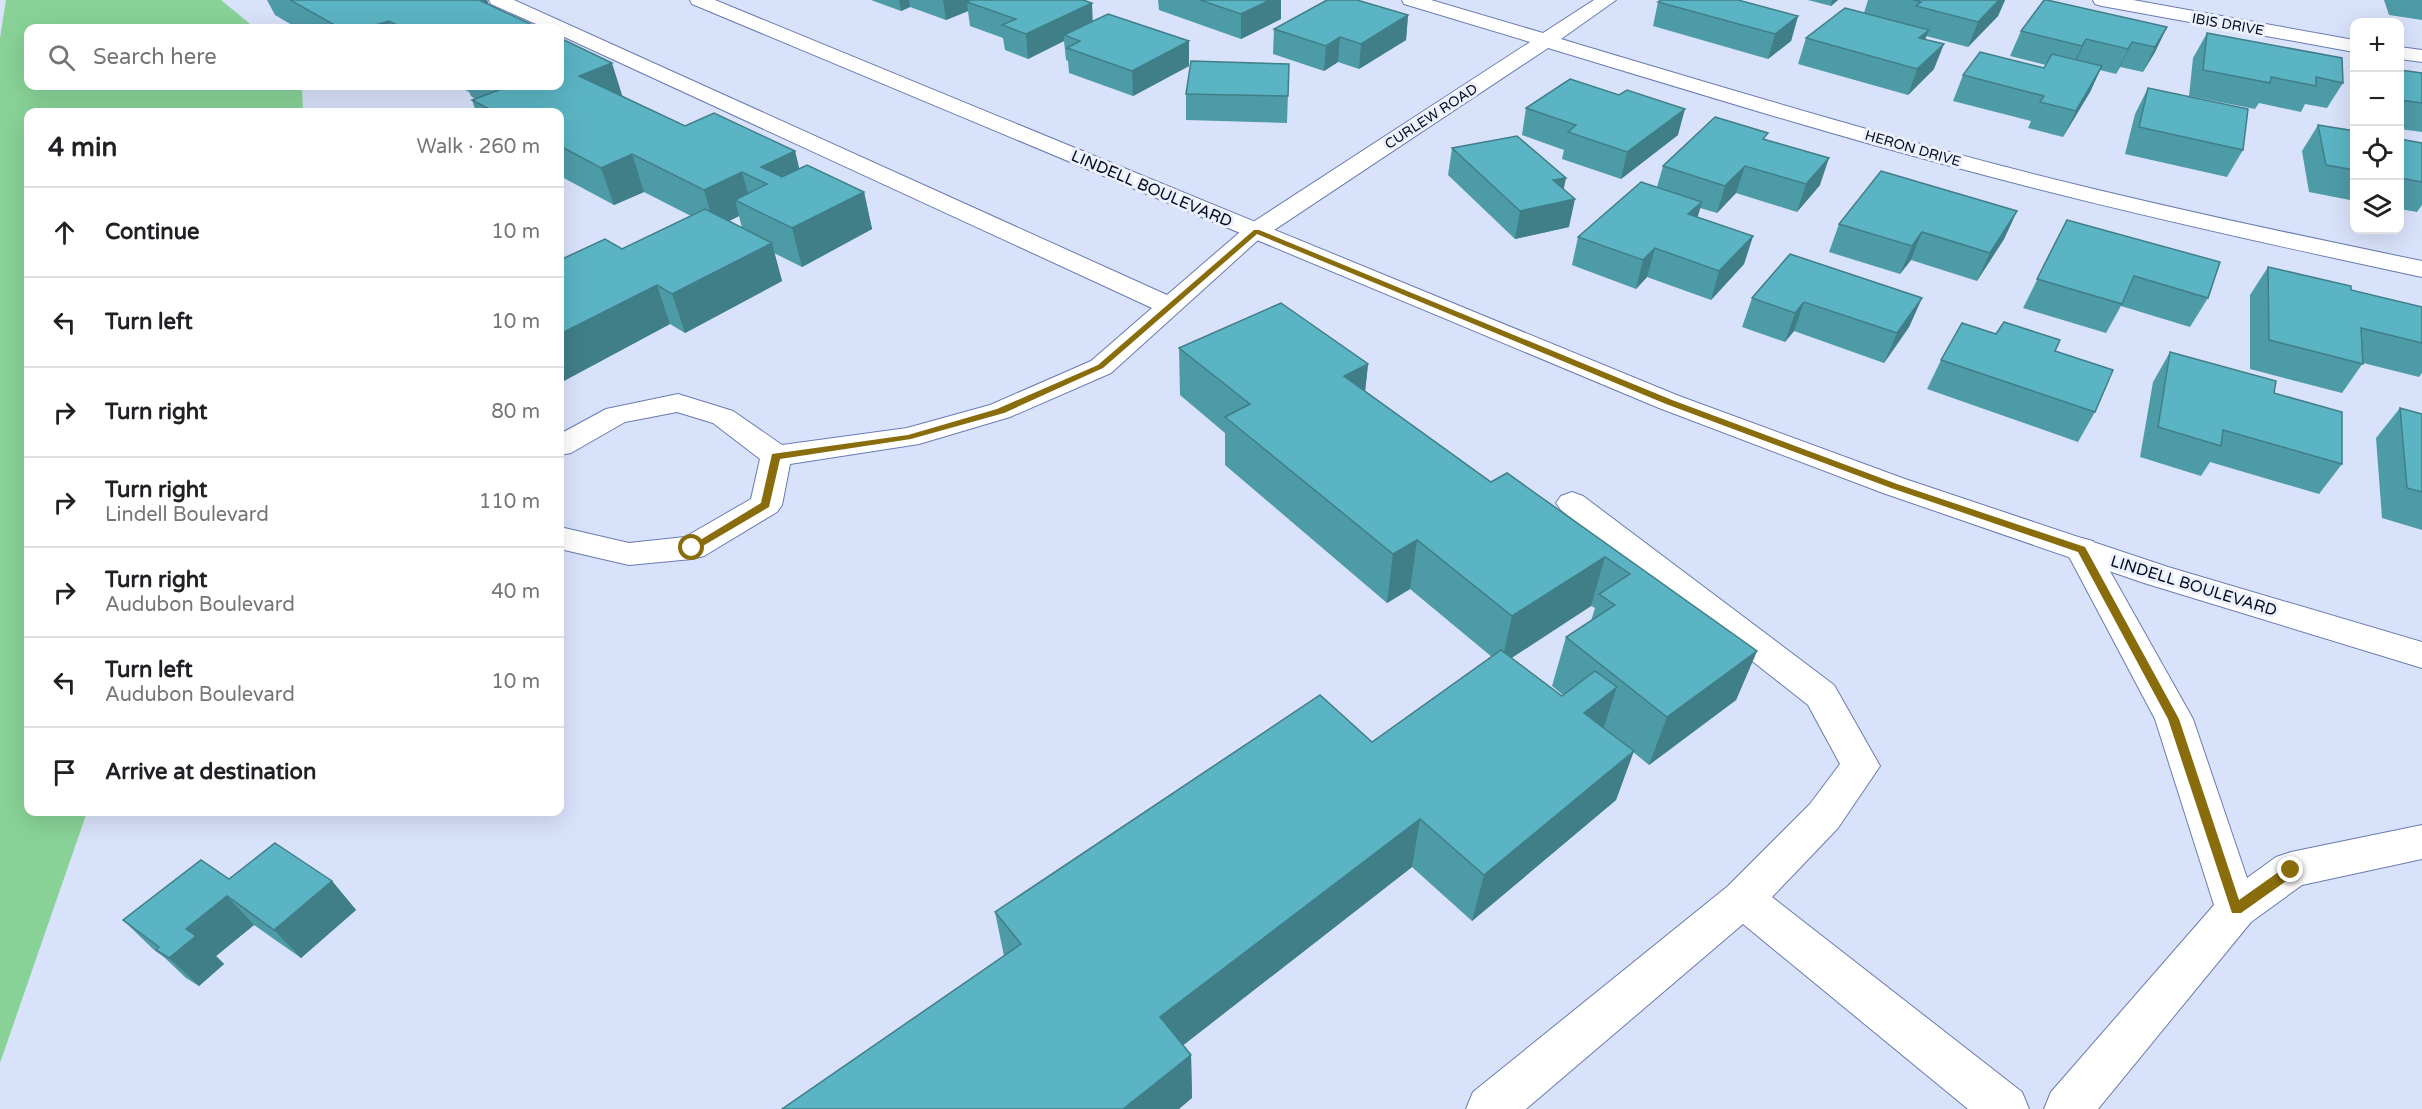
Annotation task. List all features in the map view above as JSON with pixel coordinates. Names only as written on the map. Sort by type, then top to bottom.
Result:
[{"type":"street","points":[[498,0],[551,24]]},
{"type":"street","name":"LINDELL BOULEVARD","points":[[699,0],[1669,402],[1894,486],[2167,578],[2422,655]]},
{"type":"street","name":"HERON DRIVE","points":[[1411,0],[1948,158],[2106,199],[2422,269]]},
{"type":"street","name":"CURLEW ROAD","points":[[776,456],[908,437],[1000,411],[1101,367],[1256,231],[1607,0]]},
{"type":"street","name":"IBIS DRIVE","points":[[2102,0],[2350,45]]},
{"type":"street","points":[[564,30],[1169,306]]},
{"type":"street","points":[[2404,54],[2422,56]]},
{"type":"street","points":[[564,444],[616,415],[678,403],[723,417],[776,456],[766,505],[692,548],[629,554],[564,539]]},
{"type":"street","points":[[1491,1109],[1743,899],[1824,816],[1861,766],[1821,695],[1572,503]]},
{"type":"street","points":[[2081,549],[2174,719],[2236,909]]},
{"type":"street","points":[[2068,1109],[2236,909],[2291,870],[2422,842]]},
{"type":"street","points":[[1743,899],[2005,1109]]},
{"type":"shaded area","points":[[6,0],[221,0],[250,24],[24,24],[24,90],[302,90],[303,108],[24,108],[24,816],[86,816],[0,1063],[0,38]]},
{"type":"building","points":[[290,0],[479,0],[530,24],[395,24],[389,21],[379,24],[333,24]]},
{"type":"building","points":[[970,0],[1083,0],[1092,3],[1026,34],[1002,25],[1016,19],[967,2]]},
{"type":"building","points":[[1200,0],[1270,0],[1241,14]]},
{"type":"building","points":[[1327,0],[1357,0],[1408,15],[1361,44],[1340,37],[1326,46],[1274,29]]},
{"type":"building","points":[[1661,0],[1738,0],[1798,16],[1775,34],[1658,2]]},
{"type":"building","points":[[1913,0],[1999,0],[1978,22],[1916,6],[1921,2]]},
{"type":"building","points":[[2044,0],[2167,27],[2155,47],[2132,42],[2128,49],[2086,39],[2082,46],[2021,31]]},
{"type":"building","points":[[1845,8],[1929,30],[1919,38],[1944,44],[1917,69],[1806,38]]},
{"type":"building","points":[[1108,14],[1189,41],[1132,71],[1067,48],[1080,41],[1064,35]]},
{"type":"building","points":[[2207,33],[2342,58],[2343,83],[2316,77],[2316,86],[2271,77],[2270,83],[2203,70]]},
{"type":"building","points":[[564,40],[612,63],[579,76],[685,126],[714,113],[795,151],[761,167],[782,177],[807,165],[864,192],[792,228],[735,200],[767,184],[742,172],[704,190],[632,154],[601,168],[564,148],[564,108],[487,108],[472,100],[499,90],[564,90]]},
{"type":"building","points":[[1980,52],[2044,68],[2052,54],[2102,66],[2076,111],[2040,102],[2044,96],[1963,75]]},
{"type":"building","points":[[1191,61],[1289,64],[1288,96],[1186,94]]},
{"type":"building","points":[[2404,71],[2422,73],[2422,103],[2404,101]]},
{"type":"building","points":[[1570,79],[1619,95],[1627,90],[1685,109],[1627,152],[1568,132],[1576,125],[1526,108]]},
{"type":"building","points":[[2148,88],[2248,109],[2243,150],[2139,127]]},
{"type":"building","points":[[1715,117],[1768,133],[1763,139],[1829,158],[1806,184],[1745,166],[1725,186],[1663,166]]},
{"type":"building","points":[[2318,125],[2350,130],[2350,169],[2326,165]]},
{"type":"building","points":[[1517,136],[1566,178],[1553,180],[1575,199],[1520,211],[1452,148]]},
{"type":"building","points":[[2404,140],[2422,143],[2422,182],[2404,179]]},
{"type":"building","points":[[1881,171],[2017,211],[1990,253],[1922,232],[1912,246],[1839,224]]},
{"type":"building","points":[[1641,182],[1702,202],[1688,214],[1753,236],[1719,271],[1655,248],[1643,260],[1578,237]]},
{"type":"building","points":[[705,209],[772,243],[672,294],[657,285],[564,332],[564,258],[605,239],[622,249]]},
{"type":"building","points":[[2067,220],[2220,262],[2208,298],[2134,276],[2122,304],[2037,279]]},
{"type":"building","points":[[1790,254],[1922,298],[1897,333],[1804,302],[1795,313],[1752,298]]},
{"type":"building","points":[[2268,267],[2351,286],[2351,290],[2422,307],[2422,343],[2361,328],[2363,364],[2269,340]]},
{"type":"building","points":[[1281,303],[1368,364],[1344,376],[1491,482],[1507,473],[1757,651],[1667,717],[1566,637],[1615,605],[1599,594],[1630,574],[1605,557],[1512,616],[1417,540],[1393,554],[1225,417],[1250,404],[1179,348]]},
{"type":"building","points":[[2004,322],[2060,340],[2055,351],[2113,370],[2095,412],[1941,360],[1962,323],[1996,334]]},
{"type":"building","points":[[2170,352],[2276,381],[2274,393],[2342,412],[2342,464],[2223,430],[2221,446],[2158,427]]},
{"type":"building","points":[[2400,408],[2422,414],[2422,492],[2407,488]]},
{"type":"building","points":[[1501,650],[1562,696],[1595,671],[1617,687],[1584,713],[1634,751],[1484,875],[1420,819],[1160,1017],[1191,1055],[1123,1109],[782,1109],[1021,944],[995,912],[1320,695],[1372,742]]},
{"type":"building","points":[[275,843],[332,881],[274,930],[227,896],[186,929],[196,936],[169,958],[156,950],[159,947],[123,920],[201,860],[229,879]]},
{"type":"route","points":[[692,548],[766,505],[776,456],[908,437],[1000,411],[1101,367],[1256,231],[1669,402],[1894,486],[2081,549],[2174,719],[2236,909],[2291,870]]}]
